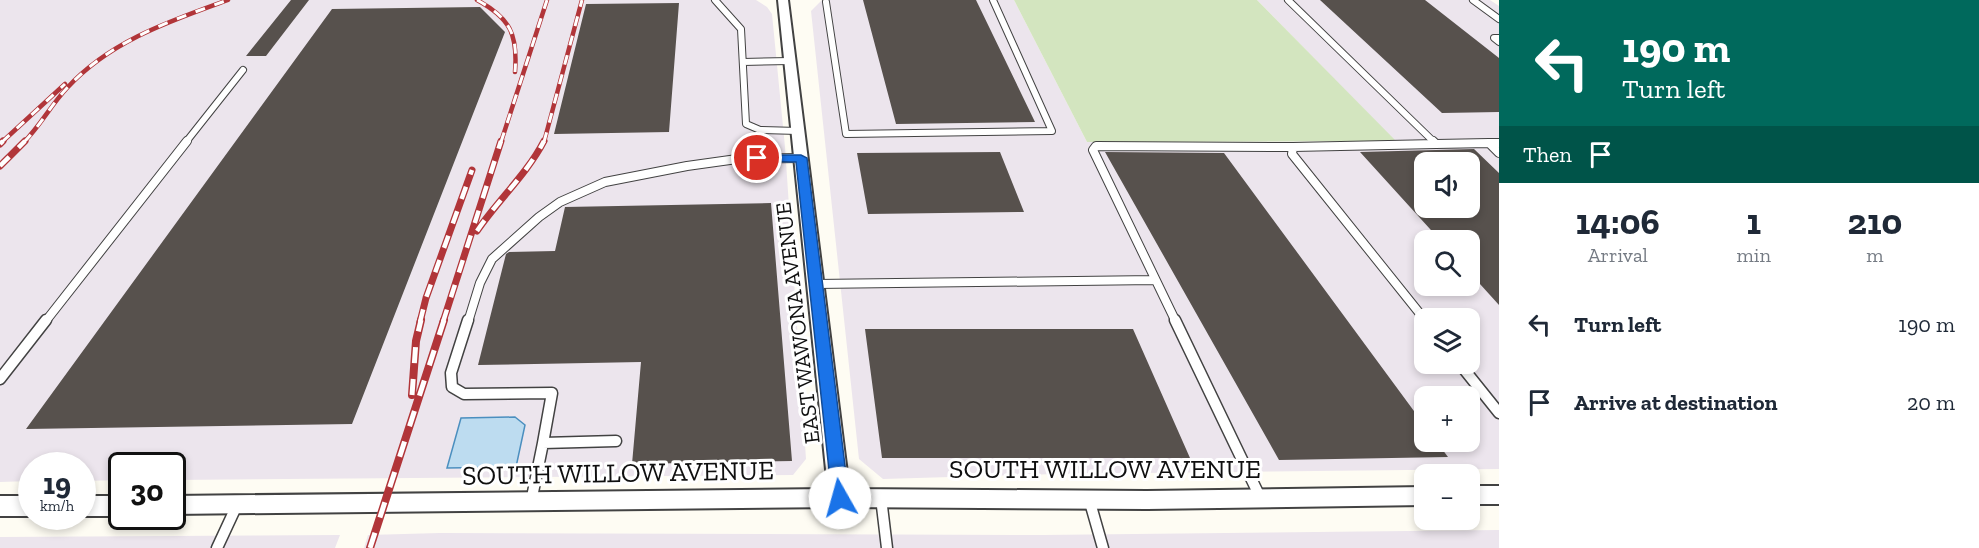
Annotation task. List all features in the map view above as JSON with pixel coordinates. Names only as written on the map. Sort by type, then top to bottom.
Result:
[{"type":"street","name":"EAST WAWONA AVENUE","points":[[783,0],[840,498]]},
{"type":"street","name":"SOUTH WILLOW AVENUE","points":[[186,506],[840,498],[1089,499],[1414,495]]},
{"type":"street","points":[[1480,495],[1499,495]]},
{"type":"street","points":[[0,506],[18,506]]},
{"type":"lane","points":[[715,0],[741,29],[746,124],[760,130],[798,131]]},
{"type":"lane","points":[[825,1],[846,134],[1052,131],[993,0]]},
{"type":"lane","points":[[1288,0],[1436,144]]},
{"type":"lane","points":[[1473,0],[1499,19]]},
{"type":"lane","points":[[743,62],[790,61]]},
{"type":"lane","points":[[0,379],[243,70]]},
{"type":"lane","points":[[1489,143],[1499,153]]},
{"type":"lane","points":[[1260,498],[1093,150],[1096,146],[1293,147],[1499,143]]},
{"type":"lane","points":[[1293,147],[1292,154],[1415,308]]},
{"type":"lane","points":[[531,502],[552,393],[464,394],[452,387],[451,373],[480,283],[492,259],[539,217],[560,202],[589,187],[718,161],[801,158]]},
{"type":"lane","points":[[816,284],[1155,280]]},
{"type":"lane","points":[[1468,374],[1499,413]]},
{"type":"lane","points":[[543,443],[616,441]]},
{"type":"lane","points":[[880,498],[887,548]]},
{"type":"lane","points":[[1089,499],[1103,548]]},
{"type":"lane","points":[[217,548],[237,505]]},
{"type":"shaded area","points":[[0,0],[756,0],[767,7],[772,14],[785,147],[806,459],[793,475],[186,480],[186,452],[108,452],[108,480],[96,481],[96,452],[18,452],[18,481],[0,482]]},
{"type":"shaded area","points":[[822,0],[1014,0],[1087,142],[1395,141],[1257,0],[1490,0],[1499,6],[1499,469],[1480,469],[1480,464],[1414,464],[1414,470],[1056,474],[883,479],[859,459],[811,11]]},
{"type":"shaded area","points":[[1499,530],[1499,548],[364,548],[368,535],[440,533],[1043,535]]},
{"type":"shaded area","points":[[340,535],[335,548],[0,548],[0,537]]},
{"type":"green space","points":[[1014,0],[1257,0],[1396,141],[1087,142]]},
{"type":"water","points":[[515,417],[525,425],[516,467],[447,468],[461,418]]},
{"type":"building","points":[[291,0],[309,0],[266,56],[246,56]]},
{"type":"building","points":[[863,0],[976,0],[1035,122],[896,124]]},
{"type":"building","points":[[1320,0],[1425,0],[1499,58],[1499,112],[1442,113]]},
{"type":"building","points":[[679,3],[669,132],[554,134],[586,4]]},
{"type":"building","points":[[480,7],[505,32],[352,424],[26,429],[332,9]]},
{"type":"building","points":[[1474,149],[1477,152],[1414,152],[1414,211],[1360,152]]},
{"type":"building","points":[[1000,152],[1024,212],[868,214],[857,153]]},
{"type":"building","points":[[1105,152],[1224,153],[1414,411],[1414,452],[1444,452],[1448,457],[1279,460]]},
{"type":"building","points":[[1480,155],[1499,173],[1499,305],[1480,284],[1480,230],[1431,230],[1420,218],[1480,218]]},
{"type":"building","points":[[771,203],[792,461],[632,464],[641,362],[478,365],[506,254],[509,252],[555,251],[565,207]]},
{"type":"building","points":[[865,329],[1133,329],[1190,458],[882,458]]},
{"type":"railway","points":[[24,142],[67,88],[102,57],[142,34],[228,0]]},
{"type":"railway","points":[[477,0],[497,14],[510,28],[515,47],[515,72]]},
{"type":"railway","points":[[501,142],[547,0]]},
{"type":"railway","points":[[544,142],[582,0]]},
{"type":"railway","points":[[2,142],[65,84]]},
{"type":"railway","points":[[443,322],[501,141]]},
{"type":"railway","points":[[477,231],[529,165],[544,141]]},
{"type":"railway","points":[[0,166],[24,142]]},
{"type":"railway","points":[[420,322],[426,298],[472,170]]},
{"type":"railway","points":[[412,395],[416,341],[421,320]]},
{"type":"railway","points":[[370,548],[444,320]]},
{"type":"route","points":[[757,158],[801,158],[840,498]]}]
